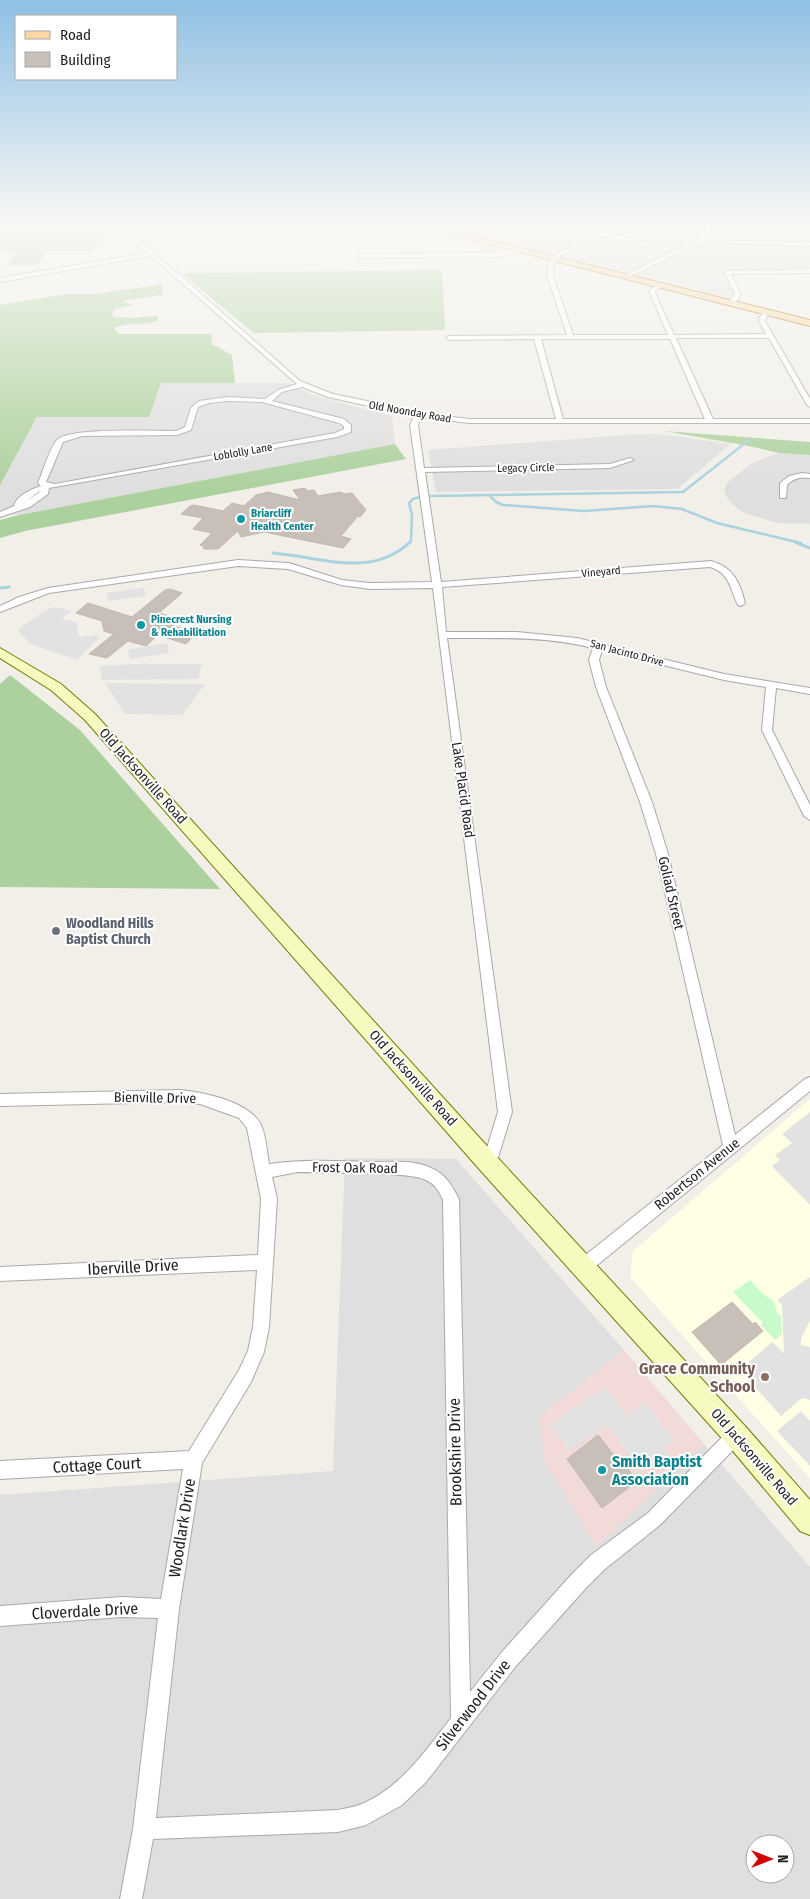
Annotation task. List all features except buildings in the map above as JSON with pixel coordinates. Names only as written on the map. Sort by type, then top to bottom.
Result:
[{"type":"main road","points":[[770,313],[810,323]]},
{"type":"main road","name":"Old Jacksonville Road","points":[[0,652],[56,687],[90,717],[490,1164],[736,1435],[810,1522]]},
{"type":"street","name":"Old Noonday Road","points":[[220,313],[303,385],[329,396],[418,415],[469,421],[810,421]]},
{"type":"street","points":[[562,313],[570,338]]},
{"type":"street","points":[[661,313],[710,421]]},
{"type":"street","points":[[767,313],[761,319],[810,405]]},
{"type":"street","points":[[449,338],[771,336]]},
{"type":"street","points":[[537,338],[560,422]]},
{"type":"street","points":[[267,401],[280,391],[303,385]]},
{"type":"street","name":"Loblolly Lane","points":[[0,515],[18,507],[19,502],[35,490],[46,487],[337,435],[348,430],[347,425],[341,421],[309,414],[267,401],[215,400],[201,403],[194,408],[188,428],[177,433],[82,434],[66,437],[60,441],[42,480],[46,487]]},
{"type":"street","name":"Lake Placid Road","points":[[418,415],[414,425],[422,470],[505,1112],[490,1164]]},
{"type":"street","name":"Legacy Circle","points":[[422,470],[610,466],[630,460]]},
{"type":"street","points":[[782,496],[783,485],[791,478],[800,475],[810,476]]},
{"type":"street","name":"Vineyard","points":[[0,609],[22,599],[48,591],[238,563],[289,566],[354,585],[437,584],[711,564],[729,572],[735,582],[741,604]]},
{"type":"street","name":"San Jacinto Drive","points":[[442,635],[531,636],[572,640],[706,673],[810,691]]},
{"type":"street","name":"Goliad Street","points":[[598,646],[594,660],[601,687],[646,802],[662,854],[731,1147]]},
{"type":"street","points":[[771,685],[767,730],[810,816]]},
{"type":"street","name":"Robertson Avenue","points":[[584,1266],[810,1082]]},
{"type":"street","name":"Bienville Drive","points":[[0,1100],[179,1096],[200,1098],[244,1114],[254,1126],[263,1172]]},
{"type":"street","name":"Frost Oak Road","points":[[263,1172],[298,1166],[402,1169],[428,1173],[443,1184]]},
{"type":"street","name":"Woodlark Drive","points":[[130,1899],[144,1829],[169,1609],[194,1460],[245,1376],[256,1352],[262,1327],[269,1199],[263,1172]]},
{"type":"street","name":"Brookshire Drive","points":[[443,1184],[451,1199],[461,1722]]},
{"type":"street","name":"Iberville Drive","points":[[0,1274],[265,1262]]},
{"type":"street","name":"Silverwood Drive","points":[[144,1829],[338,1821],[366,1814],[395,1798],[419,1774],[508,1659],[585,1575],[625,1540],[654,1519],[736,1435]]},
{"type":"street","name":"Cottage Court","points":[[0,1470],[194,1460]]},
{"type":"street","name":"Cloverdale Drive","points":[[0,1616],[122,1607],[169,1609]]},
{"type":"shaded area","points":[[161,383],[289,383],[308,393],[392,416],[395,444],[19,515],[0,514],[0,485],[37,417],[149,417]]},
{"type":"shaded area","points":[[639,434],[667,435],[731,444],[677,489],[436,492],[428,450]]},
{"type":"shaded area","points":[[779,453],[810,455],[810,524],[777,523],[744,513],[732,504],[726,496],[724,490],[728,482],[752,463]]},
{"type":"shaded area","points":[[144,588],[146,596],[108,601],[106,593]]},
{"type":"shaded area","points":[[54,607],[72,611],[61,619],[76,622],[79,637],[98,635],[99,638],[77,660],[30,644],[18,630],[44,611]]},
{"type":"shaded area","points":[[167,643],[169,653],[130,659],[128,650]]},
{"type":"shaded area","points":[[202,664],[198,679],[102,680],[100,666]]},
{"type":"shaded area","points":[[105,683],[205,684],[182,715],[125,714]]},
{"type":"shaded area","name":"Grace Community School","points":[[810,1099],[810,1478],[630,1277],[633,1251]]},
{"type":"shaded area","points":[[810,1112],[810,1205],[772,1166],[780,1160],[775,1155],[792,1143],[782,1134]]},
{"type":"shaded area","points":[[345,1158],[456,1159],[624,1350],[539,1417],[597,1546],[704,1444],[810,1567],[810,1899],[0,1899],[0,1495],[333,1471]]},
{"type":"shaded area","points":[[810,1277],[810,1320],[801,1339],[801,1345],[810,1347],[810,1400],[802,1398],[781,1416],[740,1370],[772,1342],[784,1353],[782,1305],[777,1300]]},
{"type":"shaded area","points":[[624,1350],[704,1444],[596,1547],[544,1460],[539,1417]]},
{"type":"shaded area","points":[[604,1387],[627,1416],[646,1403],[674,1440],[664,1448],[670,1456],[657,1466],[652,1459],[639,1468],[607,1425],[569,1451],[551,1425]]},
{"type":"shaded area","points":[[801,1411],[810,1421],[810,1466],[777,1431]]},
{"type":"green space","points":[[0,313],[112,313],[113,317],[129,318],[158,316],[158,320],[153,322],[114,328],[119,334],[211,334],[212,344],[232,355],[235,383],[161,383],[149,417],[37,417],[0,485]]},
{"type":"green space","points":[[229,313],[444,313],[445,330],[254,333]]},
{"type":"green space","points":[[664,431],[810,442],[810,455],[779,453]]},
{"type":"green space","points":[[395,444],[406,459],[25,531],[0,538],[0,520],[19,515]]},
{"type":"green space","points":[[10,675],[80,730],[220,889],[0,887],[0,684]]},
{"type":"green space","points":[[750,1280],[764,1295],[774,1301],[777,1312],[781,1316],[782,1334],[775,1340],[761,1325],[763,1323],[733,1292]]},
{"type":"waterway","points":[[430,496],[683,492],[749,440]]},
{"type":"waterway","points":[[490,496],[496,502],[503,505],[584,511],[653,506],[682,509],[717,523],[801,543]]},
{"type":"waterway","points":[[410,542],[412,515],[409,503],[413,499],[420,497]]},
{"type":"waterway","points":[[273,553],[327,561],[362,563],[379,560],[395,553],[410,542]]},
{"type":"waterway","points":[[795,542],[810,548]]},
{"type":"waterway","points":[[0,588],[9,587]]},
{"type":"place","name":"Briarcliff Health Center","points":[[241,519]]},
{"type":"place","name":"Pinecrest Nursing & Rehabilitation","points":[[141,625]]},
{"type":"place","name":"Woodland Hills Baptist Church","points":[[56,931]]},
{"type":"place","name":"Grace Community School","points":[[765,1377]]},
{"type":"place","name":"Smith Baptist Association","points":[[602,1470]]}]
